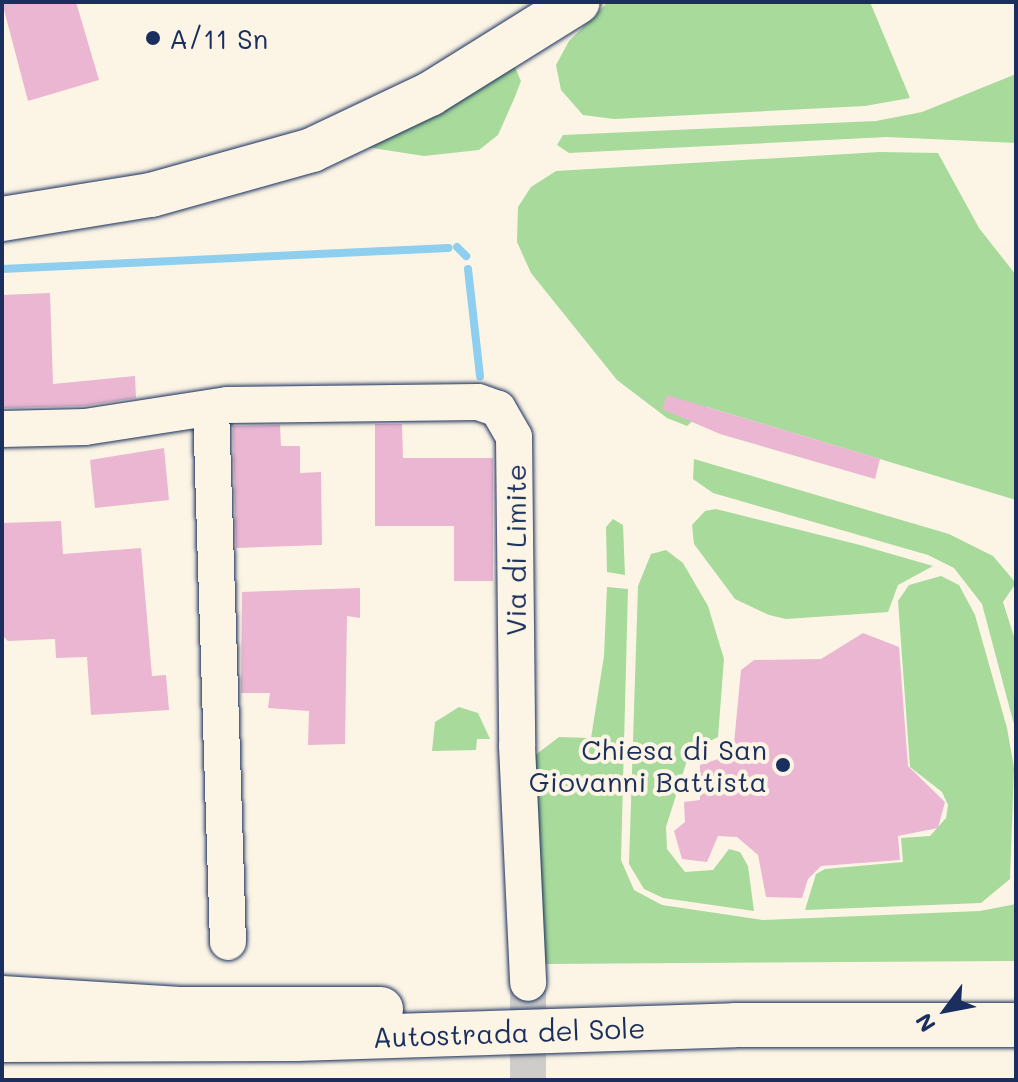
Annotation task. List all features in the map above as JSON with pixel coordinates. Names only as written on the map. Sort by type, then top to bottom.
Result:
[{"type":"highway","points":[[2,219],[151,195],[312,150],[430,94],[578,2]]},
{"type":"highway","points":[[2,998],[180,1009],[352,1007],[735,1025]]},
{"type":"highway","name":"Autostrada del Sole","points":[[2,1040],[296,1039],[735,1025],[1002,1024]]},
{"type":"street","name":"Via di Limite","points":[[2,429],[85,427],[211,408],[478,402],[498,409],[514,437],[517,746],[528,983]]},
{"type":"street","points":[[211,408],[228,942]]},
{"type":"green space","points":[[608,2],[870,2],[910,98],[865,106],[614,119],[583,115],[561,90],[556,65],[569,41]]},
{"type":"green space","points":[[514,65],[521,81],[514,99],[498,135],[479,150],[424,156],[366,147]]},
{"type":"green space","points":[[1016,74],[1016,143],[887,137],[569,153],[557,145],[563,135],[876,121],[922,112]]},
{"type":"green space","points":[[880,152],[938,153],[979,228],[1016,275],[1016,500],[707,407],[687,426],[667,418],[617,380],[531,273],[517,242],[518,207],[531,187],[556,171]]},
{"type":"green space","points":[[694,459],[949,534],[993,556],[1016,583],[1003,602],[1016,643],[1016,732],[982,604],[954,568],[928,555],[713,493],[693,479]]},
{"type":"green space","points":[[716,509],[933,566],[898,585],[888,612],[786,619],[769,615],[735,599],[694,544],[692,525],[705,511]]},
{"type":"green space","points":[[613,519],[623,525],[625,575],[607,572],[606,527]]},
{"type":"green space","points":[[666,550],[683,563],[708,606],[724,659],[718,737],[690,751],[666,827],[667,849],[685,872],[713,870],[729,849],[740,852],[748,866],[754,911],[663,898],[644,889],[629,864],[638,586],[651,554]]},
{"type":"green space","points":[[941,576],[959,585],[975,615],[1007,728],[1014,768],[1010,879],[981,903],[805,910],[816,874],[825,869],[903,862],[901,838],[930,836],[946,818],[948,805],[942,792],[910,767],[898,601],[909,585]]},
{"type":"green space","points":[[607,587],[628,589],[621,860],[634,890],[662,905],[763,920],[980,911],[1016,904],[1016,961],[543,964],[534,756],[559,737],[591,738],[604,656]]},
{"type":"green space","points":[[459,707],[478,713],[490,739],[477,739],[476,750],[432,751],[435,722]]},
{"type":"building","points":[[2,2],[76,2],[99,80],[28,101]]},
{"type":"building","points":[[50,293],[53,384],[135,376],[136,398],[83,406],[2,408],[2,295]]},
{"type":"building","points":[[667,395],[880,459],[875,479],[720,434],[662,409]]},
{"type":"building","points":[[375,424],[402,424],[403,458],[493,458],[493,581],[454,581],[454,526],[375,526]]},
{"type":"building","points":[[280,425],[281,446],[300,446],[300,473],[321,472],[322,545],[236,548],[233,426]]},
{"type":"building","points":[[164,448],[169,500],[95,508],[90,460]]},
{"type":"building","points":[[61,521],[63,554],[141,548],[152,676],[166,675],[169,710],[91,715],[87,657],[56,658],[55,639],[8,641],[2,635],[3,523]]},
{"type":"building","points":[[360,588],[360,618],[347,616],[345,744],[308,745],[309,711],[268,708],[270,693],[241,693],[242,592]]},
{"type":"building","name":"Chiesa di San Giovanni Battista","points":[[863,633],[899,647],[908,766],[945,802],[938,828],[898,836],[900,860],[821,866],[808,879],[802,898],[766,897],[758,855],[737,837],[718,836],[707,862],[682,859],[674,831],[685,822],[684,802],[700,800],[700,765],[733,754],[741,670],[754,660],[821,659]]},
{"type":"waterway","points":[[457,247],[466,256]]},
{"type":"waterway","points":[[2,269],[449,248]]},
{"type":"waterway","points":[[468,269],[480,376]]},
{"type":"tunnel","points":[[528,983],[528,1080]]},
{"type":"place","name":"A/11 Sn","points":[[153,38]]},
{"type":"place","name":"Chiesa di San Giovanni Battista","points":[[783,765]]}]
